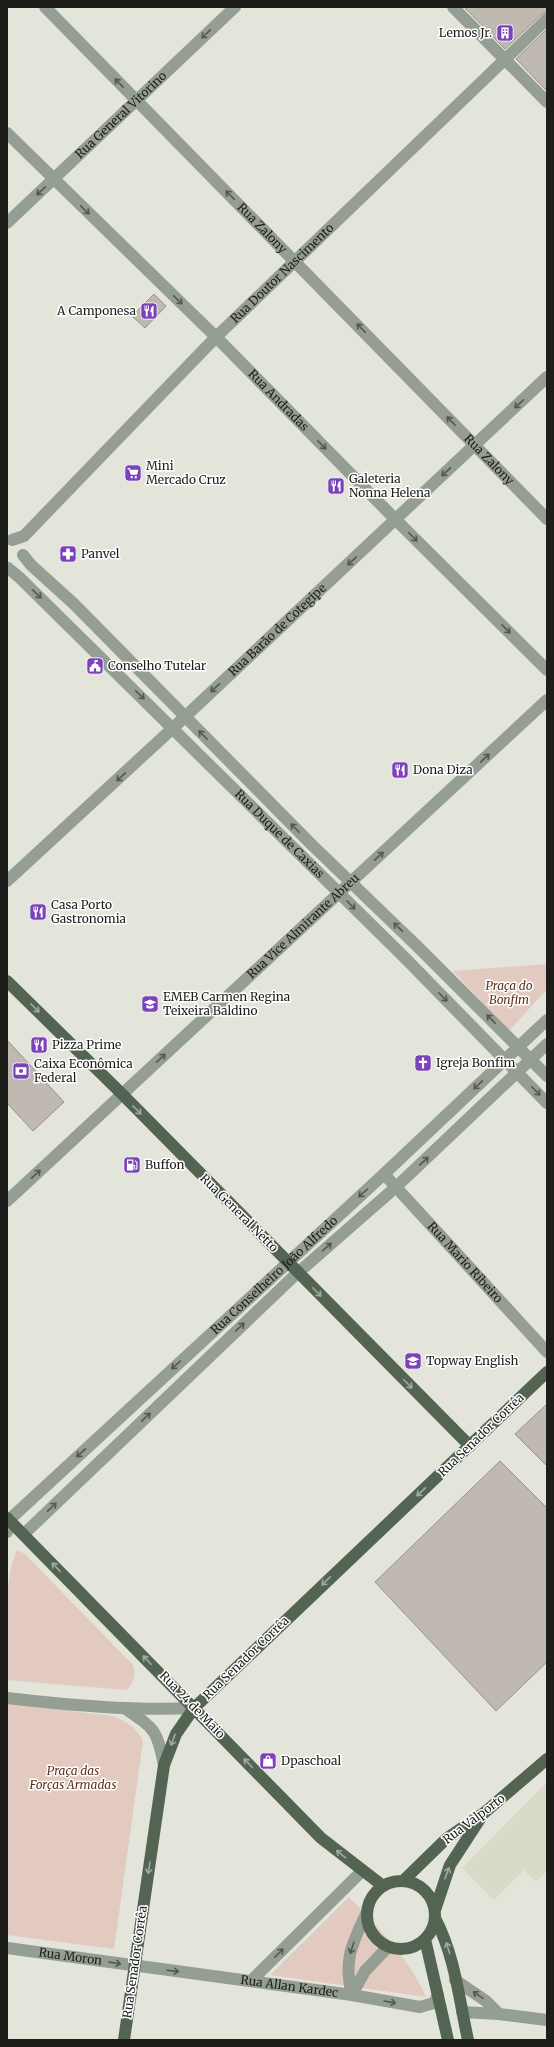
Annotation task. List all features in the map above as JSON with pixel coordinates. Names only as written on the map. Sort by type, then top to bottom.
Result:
[{"type":"main road","name":"Rua General Netto","points":[[7,981],[122,1094],[470,1446]]},
{"type":"main road","name":"Rua Senador Corrêa","points":[[124,2040],[164,1765],[176,1734],[194,1708],[547,1372]]},
{"type":"main road","name":"Rua 24 de Maio","points":[[8,1524],[24,1534],[321,1838],[383,1886]]},
{"type":"main road","name":"Rua Valporto","points":[[404,1880],[446,1839],[484,1813],[547,1759]]},
{"type":"main road","points":[[468,2040],[448,1945],[435,1914],[433,1902],[423,1888],[404,1880],[393,1881],[383,1886],[375,1893],[367,1912],[368,1923],[372,1933],[379,1941],[388,1947],[399,1949],[409,1948],[425,1939],[434,1926],[435,1914],[450,1865],[484,1813]]},
{"type":"main road","points":[[425,1939],[432,1964],[448,2040]]},
{"type":"main road","points":[[432,1964],[455,1980]]},
{"type":"street","name":"Rua Zalony","points":[[45,7],[547,519]]},
{"type":"street","name":"Rua General Vitorino","points":[[7,223],[235,7]]},
{"type":"street","points":[[453,7],[547,102]]},
{"type":"street","name":"Rua Doutor Nascimento","points":[[10,540],[24,536],[216,337],[504,58],[547,19]]},
{"type":"street","name":"Rua Andradas","points":[[7,134],[216,337],[396,520],[547,670]]},
{"type":"street","name":"Rua Barão de Cotegipe","points":[[7,881],[185,717],[547,377]]},
{"type":"street","points":[[8,568],[19,565],[24,536]]},
{"type":"street","name":"Rua Duque de Caxias","points":[[10,540],[22,552],[31,565],[74,604],[311,844],[418,947],[547,1076]]},
{"type":"street","name":"Rua Duque de Caxias","points":[[8,568],[61,617],[340,893],[547,1103]]},
{"type":"street","points":[[61,617],[74,604]]},
{"type":"street","points":[[121,676],[133,664]]},
{"type":"street","name":"Rua Vice Almirante Abreu","points":[[7,1201],[547,700]]},
{"type":"street","points":[[225,779],[236,769]]},
{"type":"street","points":[[301,855],[311,844]]},
{"type":"street","points":[[406,959],[418,947]]},
{"type":"street","name":"Rua Conselheiro João Alfredo","points":[[8,1524],[153,1386],[384,1174],[547,1020]]},
{"type":"street","name":"Rua Conselheiro João Alfredo","points":[[24,1534],[297,1272],[396,1187],[547,1044]]},
{"type":"street","points":[[448,1113],[460,1126]]},
{"type":"street","name":"Rua Mario Ribeiro","points":[[384,1174],[547,1352]]},
{"type":"street","points":[[341,1213],[352,1225]]},
{"type":"street","points":[[196,1347],[207,1359]]},
{"type":"street","points":[[153,1386],[166,1399]]},
{"type":"street","points":[[7,1698],[69,1705],[151,1710],[194,1708]]},
{"type":"street","points":[[125,1708],[148,1724],[158,1738],[164,1765]]},
{"type":"street","points":[[251,1981],[362,1871]]},
{"type":"street","points":[[352,1995],[347,1965],[352,1948],[367,1912]]},
{"type":"street","points":[[352,1995],[366,1971],[388,1947]]},
{"type":"street","name":"Rua Moron","points":[[7,1948],[134,1966]]},
{"type":"street","name":"Rua Allan Kardec","points":[[134,1966],[352,1995],[420,2007],[434,2003],[438,1995]]},
{"type":"street","points":[[455,1980],[486,2001],[499,2014]]},
{"type":"street","points":[[462,2012],[499,2014],[547,2020]]},
{"type":"shaded area","points":[[547,1782],[547,1870],[536,1882],[524,1870],[494,1900],[462,1868]]},
{"type":"green space","name":"Praça do Bonfim","points":[[547,964],[547,989],[509,1031],[453,971]]},
{"type":"green space","points":[[17,1550],[25,1554],[133,1665],[134,1678],[127,1690],[7,1680],[7,1596],[12,1563]]},
{"type":"green space","name":"Praça das Forças Armadas","points":[[7,1703],[112,1716],[130,1725],[143,1741],[114,1949],[7,1935]]},
{"type":"green space","points":[[349,1897],[392,1944],[411,1970],[426,1997],[270,1975]]},
{"type":"building","name":"Lemos Jr.","points":[[464,7],[547,7],[547,12],[542,14],[505,49]]},
{"type":"building","points":[[547,29],[547,91],[516,59]]},
{"type":"building","name":"A Camponesa","points":[[154,294],[166,306],[145,328],[132,316]]},
{"type":"building","name":"Caixa Econômica Federal","points":[[7,1040],[64,1102],[33,1131],[7,1103]]},
{"type":"building","points":[[547,1404],[547,1466],[515,1434]]},
{"type":"building","points":[[500,1461],[547,1508],[547,1662],[496,1711],[375,1582]]},
{"type":"place","name":"Lemos Jr.","points":[[505,33]]},
{"type":"place","name":"A Camponesa","points":[[149,311]]},
{"type":"place","name":"Mini Mercado Cruz","points":[[133,473]]},
{"type":"place","name":"Galeteria Nonna Helena","points":[[336,486]]},
{"type":"place","name":"Panvel","points":[[68,554]]},
{"type":"place","name":"Conselho Tutelar","points":[[95,666]]},
{"type":"place","name":"Dona Diza","points":[[400,770]]},
{"type":"place","name":"Casa Porto Gastronomia","points":[[38,912]]},
{"type":"place","name":"EMEB Carmen Regina Teixeira Baldino","points":[[150,1004]]},
{"type":"place","name":"Pizza Prime","points":[[39,1045]]},
{"type":"place","name":"Igreja Bonfim","points":[[423,1063]]},
{"type":"place","name":"Caixa Econômica Federal","points":[[21,1071]]},
{"type":"place","name":"Buffon","points":[[132,1165]]},
{"type":"place","name":"Topway English","points":[[413,1361]]},
{"type":"place","name":"Dpaschoal","points":[[268,1761]]}]
